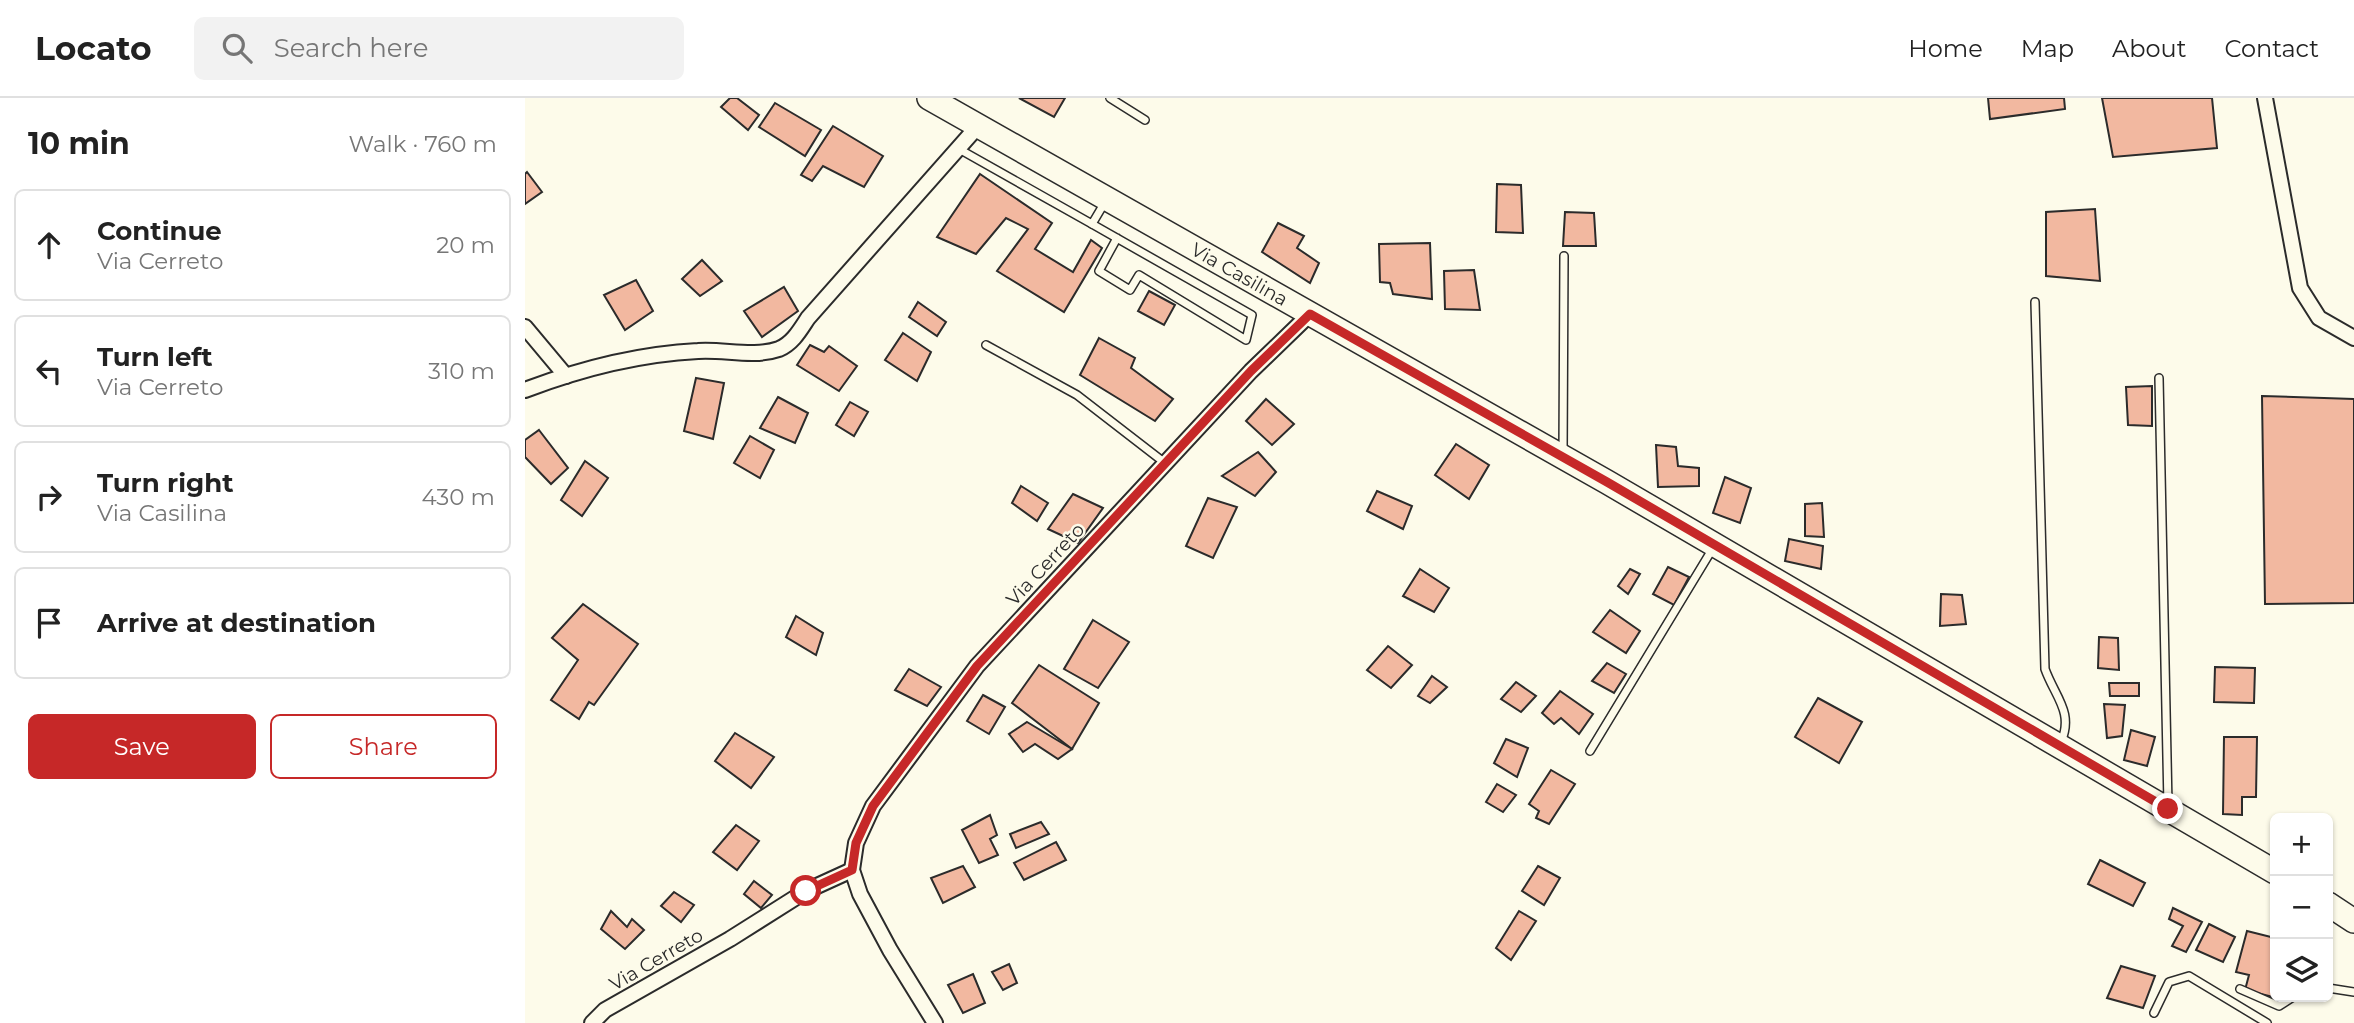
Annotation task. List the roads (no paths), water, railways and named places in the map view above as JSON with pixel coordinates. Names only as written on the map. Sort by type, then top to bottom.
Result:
[{"type":"main road","name":"Via Casilina","points":[[929,98],[1563,457],[2270,869]]},
{"type":"main road","points":[[2333,907],[2354,921]]},
{"type":"street","points":[[2265,98],[2300,288],[2319,318],[2354,338]]},
{"type":"street","points":[[525,390],[607,363],[700,351],[753,353],[781,348],[791,342],[808,318],[978,126]]},
{"type":"street","name":"Via Cerreto","points":[[592,1023],[605,1010],[730,939],[806,891],[852,870],[856,843],[873,806],[977,666],[1251,371],[1310,314]]},
{"type":"street","points":[[525,327],[566,376]]},
{"type":"street","points":[[852,870],[860,894],[890,950],[935,1023]]},
{"type":"lane","points":[[1110,98],[1145,120]]},
{"type":"lane","points":[[959,149],[1117,238],[1252,315],[1246,340],[1139,275],[1130,290],[1099,271],[1117,238]]},
{"type":"lane","points":[[1092,224],[1107,198]]},
{"type":"lane","points":[[1563,457],[1564,256]]},
{"type":"lane","points":[[2035,302],[2045,669],[2066,716],[2066,730],[2060,746]]},
{"type":"lane","points":[[986,345],[1077,395],[1165,463]]},
{"type":"lane","points":[[2158,378],[2168,809]]},
{"type":"lane","points":[[1590,751],[1715,545]]},
{"type":"lane","points":[[2154,1013],[2169,982],[2189,976],[2267,1023]]},
{"type":"lane","points":[[2240,989],[2279,1006],[2285,1002]]},
{"type":"lane","points":[[2333,989],[2354,992]]}]
